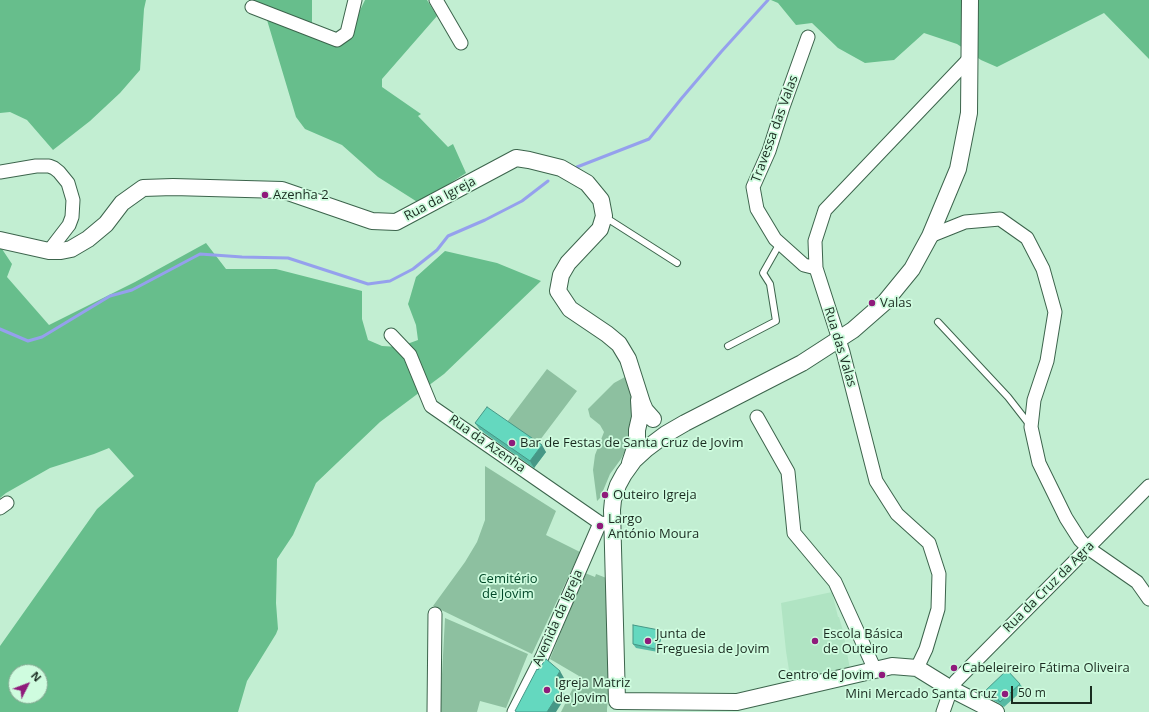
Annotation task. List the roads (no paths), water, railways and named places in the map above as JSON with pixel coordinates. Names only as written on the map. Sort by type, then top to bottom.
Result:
[{"type":"street","points":[[252,7],[337,40],[348,33],[355,0]]},
{"type":"street","points":[[436,0],[461,44]]},
{"type":"street","points":[[650,431],[666,427],[671,428],[685,423],[802,363],[839,340],[861,324],[885,302],[912,269],[930,236],[958,169],[969,113],[970,0]]},
{"type":"street","name":"Travessa das Valas","points":[[808,37],[769,151],[753,187],[757,209],[775,239],[804,265],[816,268]]},
{"type":"street","name":"Rua das Valas","points":[[917,668],[926,649],[938,609],[938,574],[928,544],[897,514],[876,481],[843,352],[816,268],[815,241],[825,210],[969,58]]},
{"type":"street","name":"Rua da Igreja","points":[[0,240],[49,251],[61,251],[71,248],[88,239],[106,224],[122,203],[143,188],[173,187],[282,190],[372,221],[396,222],[516,158],[561,168],[587,183],[601,200],[604,216]]},
{"type":"street","points":[[0,172],[36,166],[49,166],[59,172],[68,183],[73,200],[72,217],[69,225],[49,251]]},
{"type":"street","points":[[604,216],[600,229],[568,263],[561,275],[558,291],[570,309],[619,344],[628,359],[641,411],[650,431],[641,453],[629,465],[618,485],[614,496],[612,510],[606,524],[616,706],[737,702],[892,666],[917,668],[952,689],[996,712]]},
{"type":"street","points":[[930,236],[965,222],[1000,219],[1027,238],[1043,269],[1055,312],[1047,361],[1034,400],[1031,427],[1039,463],[1066,518],[1080,540],[1088,548],[1137,582],[1149,599]]},
{"type":"street","name":"Rua da Azenha","points":[[391,335],[410,356],[431,406],[606,524]]},
{"type":"street","points":[[758,417],[788,472],[794,533],[834,582],[875,670]]},
{"type":"street","name":"Rua da Cruz da Agra","points":[[943,712],[952,689],[960,677],[1149,486]]},
{"type":"street","name":"Avenida da Igreja","points":[[514,712],[606,524]]},
{"type":"street","points":[[434,712],[435,614]]},
{"type":"lane","points":[[604,216],[677,263]]},
{"type":"lane","points":[[728,346],[776,321],[770,284],[763,273],[780,243]]},
{"type":"lane","points":[[938,322],[1008,397],[1031,427]]},
{"type":"waterway","points":[[577,167],[649,139],[721,52],[768,0]]},
{"type":"waterway","points":[[0,329],[28,341],[42,337],[110,296],[132,290],[200,254],[288,258],[368,284],[390,281],[413,269],[437,250],[448,236],[485,220],[522,201],[548,181]]},
{"type":"place","name":"Azenha 2","points":[[265,195]]},
{"type":"place","name":"Valas","points":[[872,303]]},
{"type":"place","name":"Bar de Festas de Santa Cruz de Jovim","points":[[512,443]]},
{"type":"place","name":"Outeiro Igreja","points":[[605,495]]},
{"type":"place","name":"Largo António Moura","points":[[600,526]]},
{"type":"place","name":"Junta de Freguesia de Jovim","points":[[648,641]]},
{"type":"place","name":"Escola Básica de Outeiro","points":[[815,641]]},
{"type":"place","name":"Cabeleireiro Fátima Oliveira","points":[[954,668]]},
{"type":"place","name":"Centro de Jovim","points":[[882,675]]},
{"type":"place","name":"Igreja Matriz de Jovim","points":[[547,690]]},
{"type":"place","name":"Mini Mercado Santa Cruz","points":[[1005,694]]},
{"type":"park label","name":"Cemitério de Jovim","points":[[508,586]]}]
